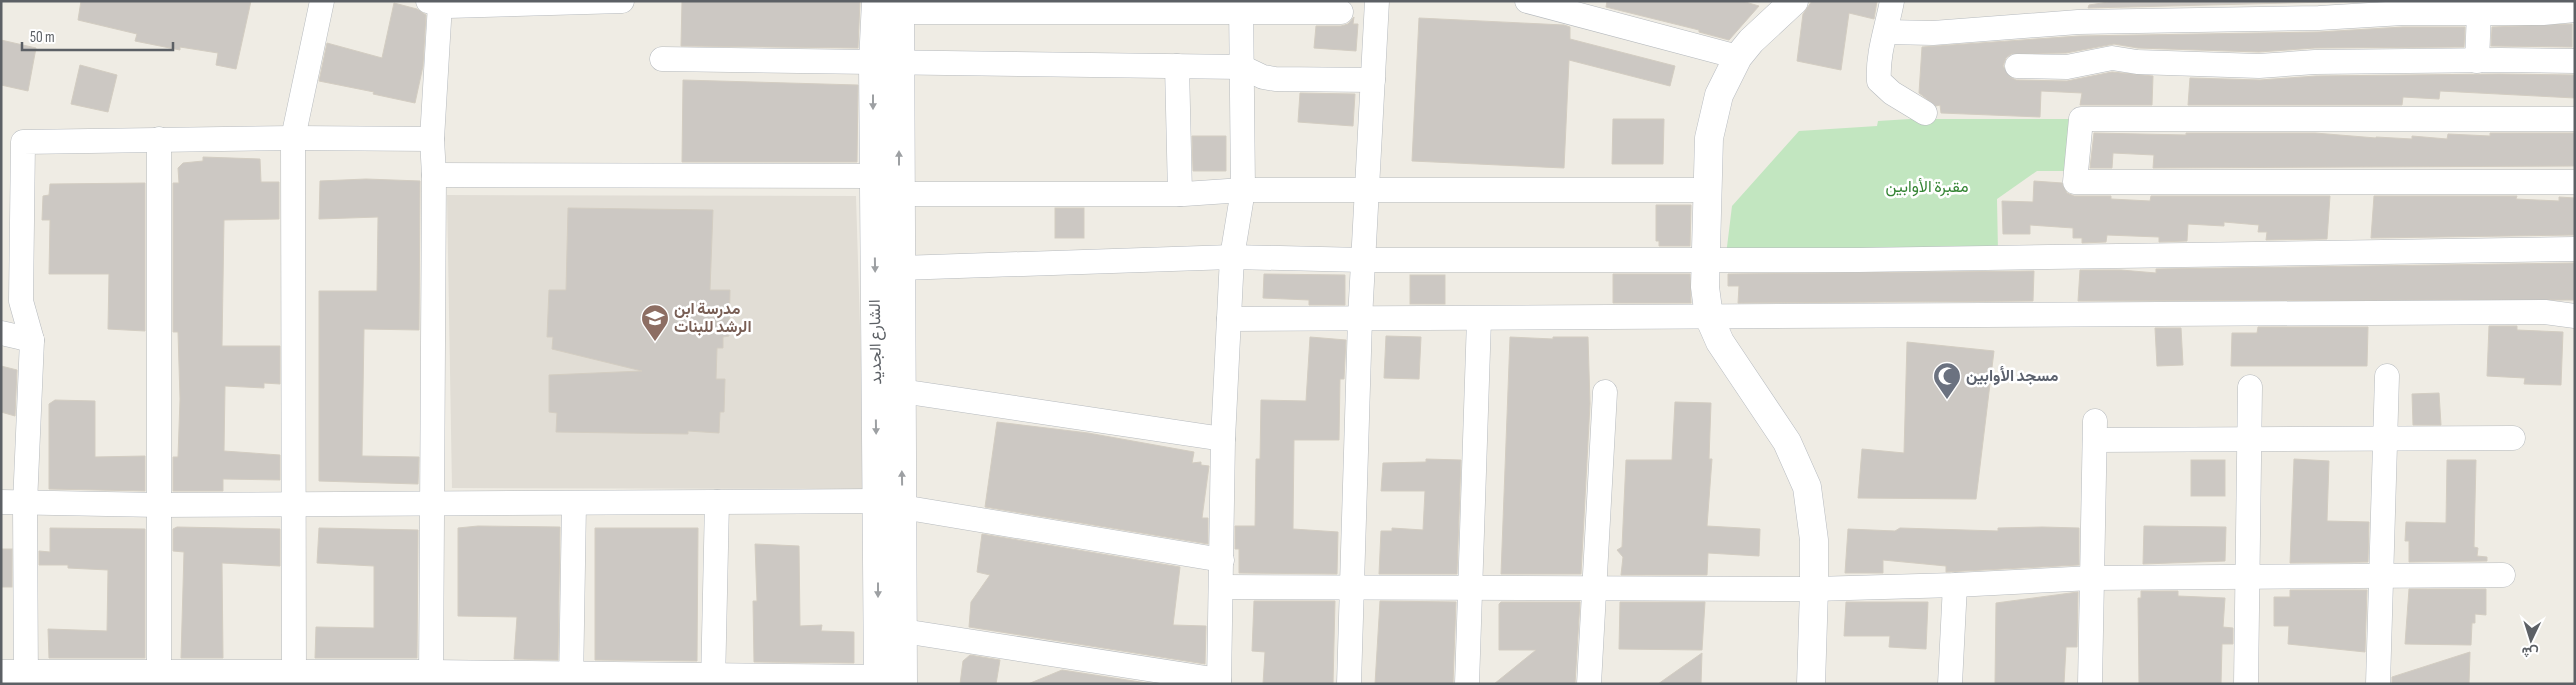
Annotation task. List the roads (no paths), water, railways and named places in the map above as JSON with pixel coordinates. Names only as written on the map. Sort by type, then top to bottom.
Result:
[{"type":"street","points":[[294,678],[293,138],[322,1]]},
{"type":"street","points":[[431,678],[434,3],[467,6],[622,1]]},
{"type":"street","points":[[1349,684],[1360,319],[1377,1]]},
{"type":"street","points":[[1527,1],[1738,57]]},
{"type":"street","points":[[1794,1],[1751,41],[1738,57],[1719,95],[1710,138],[1704,260],[1709,317],[1720,342],[1787,442],[1807,487],[1814,540],[1811,684]]},
{"type":"street","points":[[1892,1],[1887,32],[1878,62],[1879,81],[1892,93],[1925,113]]},
{"type":"street","points":[[892,5],[1241,6],[1341,12]]},
{"type":"street","name":"الشارع الجديد","points":[[886,681],[903,631],[890,504],[874,176],[892,5]]},
{"type":"street","points":[[903,631],[1219,682],[1223,439],[1232,257],[1244,190],[1241,6]]},
{"type":"street","points":[[1887,32],[1933,33],[2078,22],[2319,18],[2387,13],[2543,13],[2575,10]]},
{"type":"street","points":[[2477,61],[2479,12]]},
{"type":"street","points":[[2016,66],[2068,67],[2112,58],[2137,62],[2259,66],[2315,62],[2575,61]]},
{"type":"street","points":[[662,59],[1242,67],[1263,77],[1275,79],[1372,80]]},
{"type":"street","name":"الشارع الجديد","points":[[886,63],[900,194],[901,391],[890,504],[886,681]]},
{"type":"street","points":[[1177,66],[1180,194]]},
{"type":"street","points":[[2575,118],[2081,119],[2075,182],[2575,182]]},
{"type":"street","points":[[26,678],[25,504],[32,340],[21,302],[23,142],[293,138],[432,139]]},
{"type":"street","points":[[159,139],[159,678]]},
{"type":"street","points":[[434,175],[874,176]]},
{"type":"street","points":[[900,194],[1180,194],[1244,190],[1367,192],[1706,190]]},
{"type":"street","points":[[900,268],[1232,257],[1363,260],[1859,260],[2575,249]]},
{"type":"street","points":[[1230,319],[2545,312],[2575,316]]},
{"type":"street","points":[[1467,684],[1478,319]]},
{"type":"street","points":[[1,333],[32,340]]},
{"type":"street","points":[[2378,684],[2387,376]]},
{"type":"street","points":[[2246,684],[2250,387]]},
{"type":"street","points":[[901,391],[1223,439]]},
{"type":"street","points":[[1589,684],[1605,392]]},
{"type":"street","points":[[2090,684],[2095,430],[2250,440],[2513,438]]},
{"type":"street","points":[[1,502],[25,504],[159,505],[717,502],[890,504],[1222,560]]},
{"type":"street","points":[[713,680],[717,502]]},
{"type":"street","points":[[571,678],[574,504]]},
{"type":"street","points":[[1221,587],[1471,586],[1814,589],[1955,585],[2092,578],[2503,575]]},
{"type":"street","points":[[1950,684],[1955,585]]},
{"type":"street","points":[[1,672],[26,678],[571,678],[886,681]]},
{"type":"place","name":"مدرسة ابن الرشد للبنات","points":[[655,342]]},
{"type":"place","name":"مسجد الأوابين","points":[[1947,400]]},
{"type":"park label","name":"مقبرة الأوابين","points":[[1927,187]]}]
